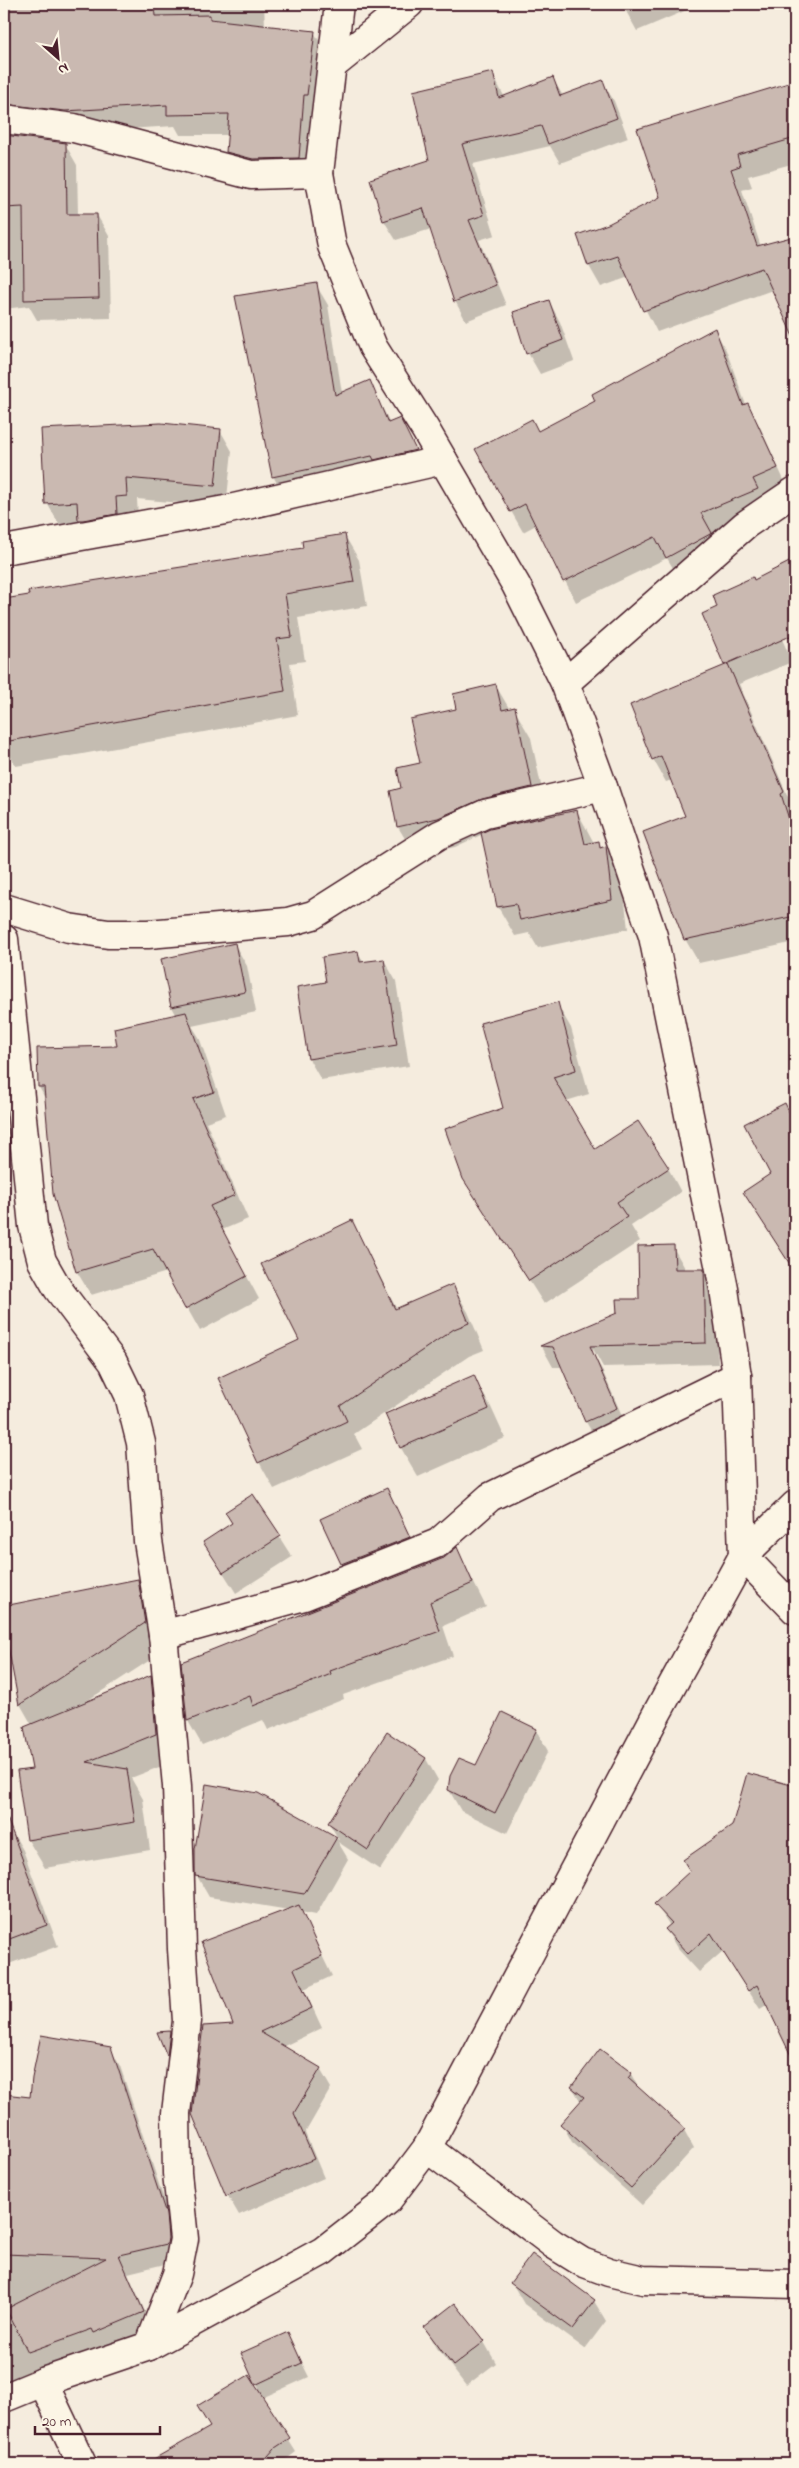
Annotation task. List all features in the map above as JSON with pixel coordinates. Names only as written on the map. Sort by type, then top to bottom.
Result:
[{"type":"street","points":[[339,4],[319,172],[332,246],[373,347],[443,460],[516,585],[565,682],[603,787],[653,936],[724,1289],[737,1376],[743,1556],[795,1610]]},
{"type":"street","points":[[332,66],[409,4]]},
{"type":"street","points":[[4,119],[74,128],[251,176],[319,172]]},
{"type":"street","points":[[4,550],[225,510],[443,460]]},
{"type":"street","points":[[565,682],[745,524],[795,491]]},
{"type":"street","points":[[4,908],[69,928],[108,934],[148,934],[288,922],[313,915],[439,835],[485,814],[603,787]]},
{"type":"street","points":[[4,939],[33,1226],[42,1261],[54,1282],[113,1362],[129,1395],[141,1444],[148,1541],[163,1636],[177,1786],[182,1949],[187,2021],[176,2113],[177,2173],[184,2239],[178,2274],[148,2346]]},
{"type":"street","points":[[163,1636],[304,1596],[438,1543],[490,1497],[737,1376]]},
{"type":"street","points":[[4,2398],[43,2382],[148,2346],[323,2250],[387,2201],[427,2148],[656,1715],[743,1556],[795,1505]]},
{"type":"street","points":[[427,2148],[553,2244],[582,2262],[609,2272],[643,2280],[795,2284]]},
{"type":"street","points":[[43,2382],[82,2464]]},
{"type":"building","points":[[4,4],[154,4],[155,16],[210,15],[210,19],[315,31],[307,95],[304,95],[299,158],[253,159],[226,152],[229,114],[167,115],[167,105],[65,111],[4,104]]},
{"type":"building","points":[[493,72],[499,98],[553,77],[560,96],[603,80],[617,118],[548,144],[541,126],[462,144],[484,215],[469,220],[496,285],[454,302],[423,208],[383,221],[370,179],[429,160],[413,91]]},
{"type":"building","points":[[795,81],[795,138],[737,155],[740,166],[731,169],[757,246],[795,236],[795,341],[762,268],[643,311],[618,256],[588,266],[577,235],[608,224],[660,197],[637,129]]},
{"type":"building","points":[[4,135],[66,143],[67,214],[97,214],[99,298],[24,300],[23,207],[4,208]]},
{"type":"building","points":[[317,283],[335,395],[370,380],[388,423],[400,418],[416,450],[374,460],[372,456],[272,477],[235,296]]},
{"type":"building","points":[[549,300],[563,340],[526,354],[513,312]]},
{"type":"building","points":[[715,328],[743,405],[748,403],[778,468],[753,479],[758,489],[701,513],[712,533],[666,558],[655,537],[563,582],[525,504],[510,512],[475,449],[532,419],[538,431],[595,401],[592,394]]},
{"type":"building","points":[[161,423],[221,429],[215,486],[126,478],[127,496],[116,497],[117,514],[83,520],[78,520],[77,502],[45,504],[41,429]]},
{"type":"building","points":[[345,534],[354,582],[285,594],[292,637],[277,639],[285,691],[4,742],[4,599],[29,595],[28,591],[303,548],[302,541]]},
{"type":"building","points":[[795,559],[795,634],[724,665],[702,614],[717,607],[713,595],[753,577],[754,580]]},
{"type":"building","points":[[728,664],[784,792],[781,794],[795,838],[795,916],[684,940],[643,832],[685,816],[661,756],[652,760],[630,705]]},
{"type":"building","points":[[496,684],[502,710],[515,707],[532,787],[482,799],[438,818],[397,827],[390,791],[401,788],[397,768],[420,763],[410,719],[456,709],[453,694]]},
{"type":"building","points":[[577,810],[585,844],[599,841],[600,848],[606,846],[612,900],[520,920],[516,904],[497,907],[481,833],[490,829]]},
{"type":"building","points":[[235,943],[245,992],[171,1007],[161,959]]},
{"type":"building","points":[[358,951],[360,962],[384,959],[397,1045],[308,1059],[297,987],[326,982],[322,957]]},
{"type":"building","points":[[558,1002],[576,1070],[553,1077],[595,1149],[638,1121],[669,1168],[617,1202],[627,1217],[529,1281],[463,1179],[445,1129],[503,1108],[480,1023]]},
{"type":"building","points":[[186,1012],[214,1092],[193,1099],[235,1195],[210,1206],[247,1276],[185,1309],[153,1249],[76,1272],[53,1194],[44,1087],[38,1087],[37,1048],[117,1046],[114,1028]]},
{"type":"building","points":[[785,1103],[795,1124],[795,1272],[743,1192],[770,1174],[744,1124]]},
{"type":"building","points":[[352,1220],[395,1309],[453,1284],[469,1323],[454,1329],[340,1406],[347,1421],[258,1463],[218,1378],[299,1340],[261,1264]]},
{"type":"building","points":[[674,1245],[675,1269],[704,1269],[706,1343],[590,1346],[617,1408],[585,1422],[553,1347],[540,1346],[617,1313],[616,1299],[639,1299],[638,1246]]},
{"type":"building","points":[[474,1375],[489,1409],[400,1448],[385,1414]]},
{"type":"building","points":[[387,1488],[410,1537],[341,1564],[320,1519]]},
{"type":"building","points":[[253,1494],[281,1536],[223,1573],[203,1542],[232,1523],[225,1512]]},
{"type":"building","points":[[457,1547],[473,1583],[430,1602],[440,1631],[330,1671],[331,1674],[253,1706],[250,1696],[187,1721],[181,1662],[444,1558]]},
{"type":"building","points":[[138,1579],[145,1623],[19,1705],[4,1625],[4,1606]]},
{"type":"building","points":[[151,1675],[156,1734],[87,1762],[127,1769],[135,1822],[27,1840],[17,1771],[32,1769],[24,1727]]},
{"type":"building","points":[[502,1712],[537,1729],[495,1813],[448,1790],[450,1776],[459,1758],[476,1765]]},
{"type":"building","points":[[387,1732],[426,1758],[368,1850],[328,1823]]},
{"type":"building","points":[[747,1773],[795,1786],[795,2064],[757,1985],[748,1991],[711,1933],[688,1954],[665,1929],[672,1923],[654,1904],[690,1871],[683,1860],[732,1826]]},
{"type":"building","points":[[206,1784],[258,1793],[337,1837],[304,1894],[195,1876],[195,1849]]},
{"type":"building","points":[[4,1818],[7,1818],[47,1925],[4,1941]]},
{"type":"building","points":[[299,1905],[322,1956],[294,1969],[312,2008],[260,2032],[321,2068],[294,2113],[314,2159],[226,2196],[192,2114],[203,2026],[233,2024],[201,1942]]},
{"type":"building","points":[[170,2031],[167,2056],[157,2032]]},
{"type":"building","points":[[41,2035],[111,2047],[166,2214],[168,2238],[167,2244],[119,2255],[144,2312],[94,2333],[92,2329],[28,2352],[6,2309],[106,2258],[4,2254],[4,2094],[30,2097]]},
{"type":"building","points":[[600,2049],[632,2073],[628,2078],[685,2129],[631,2188],[560,2124],[584,2097],[571,2087]]},
{"type":"building","points":[[532,2254],[595,2300],[573,2329],[510,2283]]},
{"type":"building","points":[[455,2303],[485,2341],[453,2366],[424,2327]]},
{"type":"building","points":[[288,2332],[302,2363],[255,2385],[290,2438],[275,2448],[261,2464],[145,2464],[210,2427],[197,2406],[249,2375],[255,2384],[241,2353]]}]
